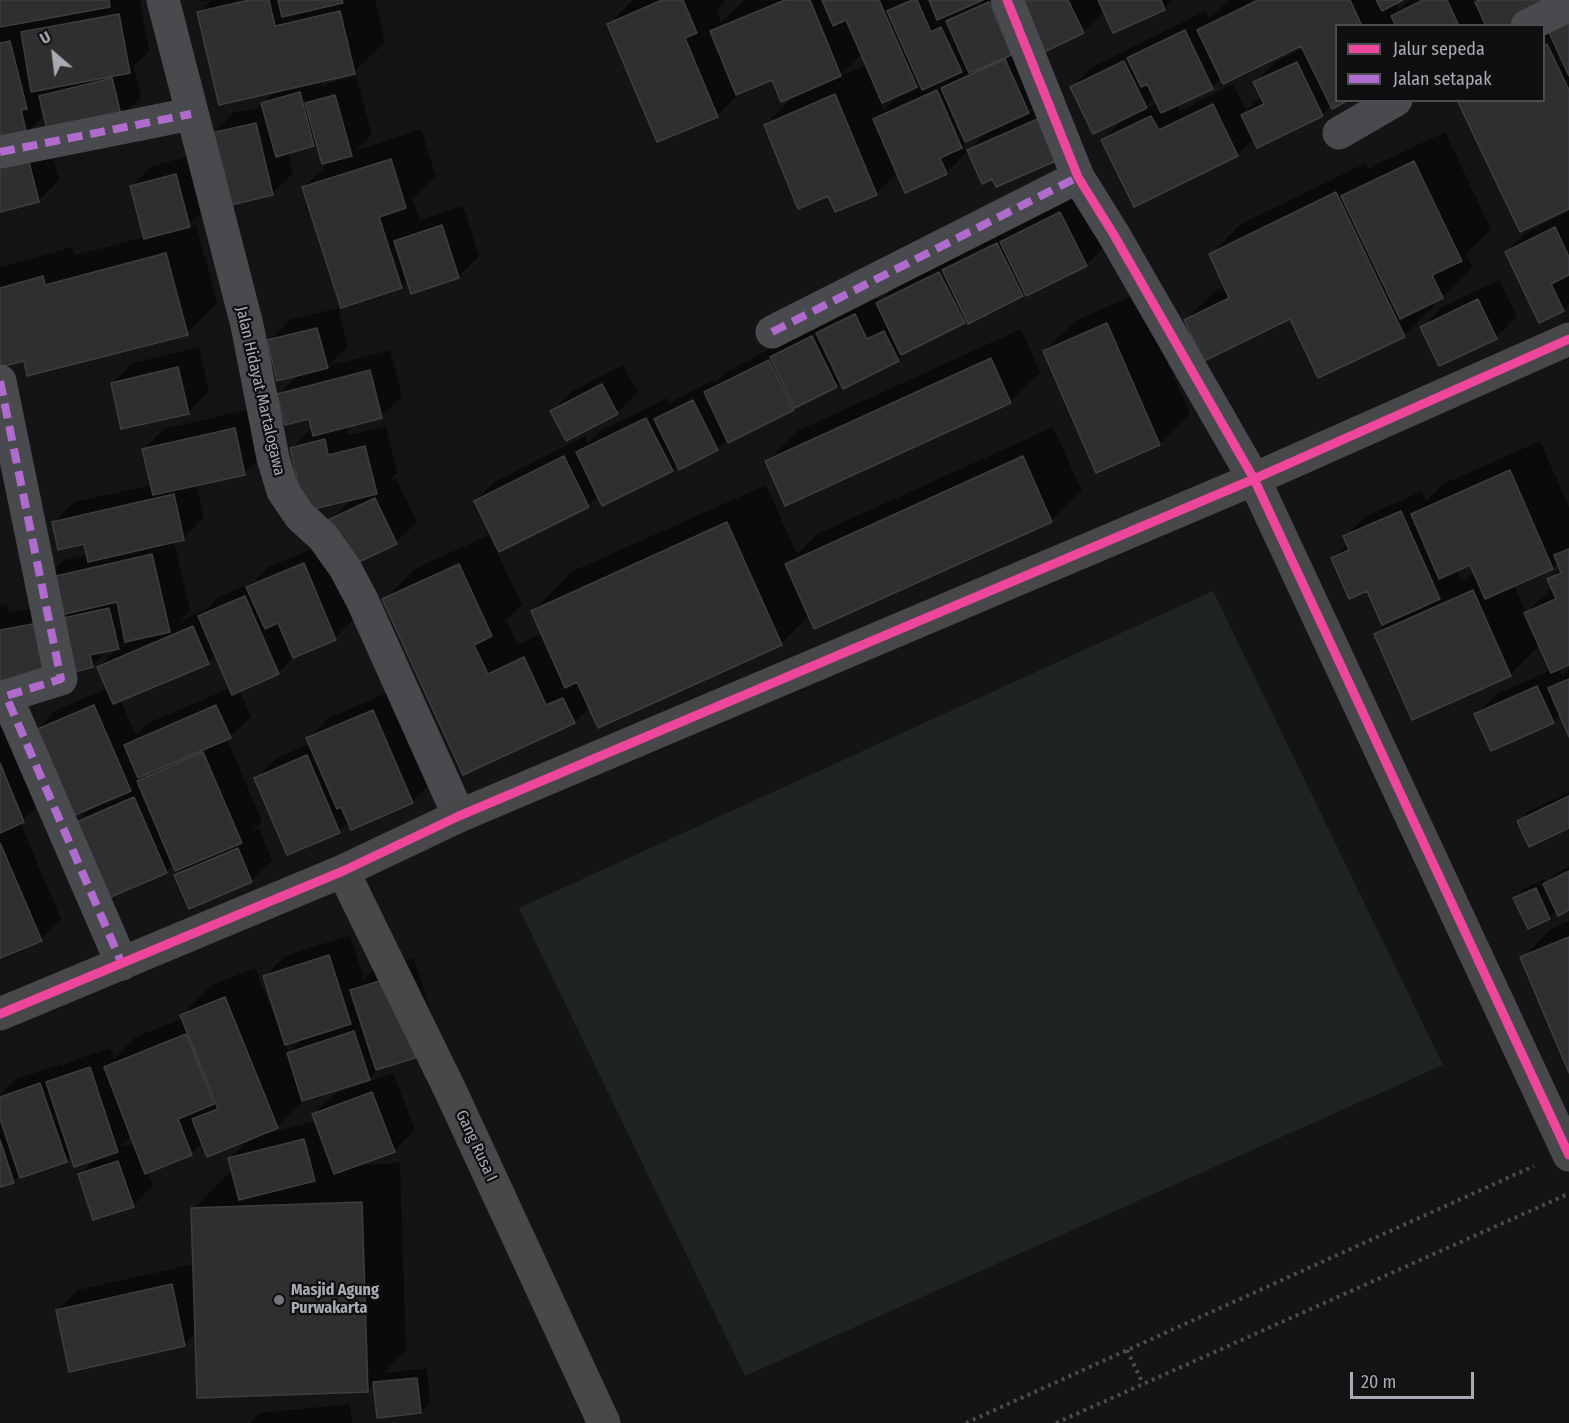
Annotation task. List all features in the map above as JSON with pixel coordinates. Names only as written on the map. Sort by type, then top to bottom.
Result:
[{"type":"street","name":"Jalan Hidayat Martalogawa","points":[[162,0],[247,325],[273,458],[283,491],[300,516],[323,537],[345,568],[362,600],[459,816]]},
{"type":"street","points":[[1007,0],[1078,177],[1114,235],[1254,479],[1569,1153]]},
{"type":"street","points":[[1531,24],[1569,5]]},
{"type":"street","points":[[1339,133],[1393,102]]},
{"type":"street","points":[[0,152],[191,114]]},
{"type":"street","points":[[772,332],[1078,177]]},
{"type":"street","points":[[0,1014],[343,871],[459,816],[1254,479],[1569,339]]},
{"type":"street","points":[[0,381],[61,679],[6,696],[122,963]]},
{"type":"street","name":"Gang Rusa I","points":[[343,871],[456,1102],[604,1423]]},
{"type":"path","points":[[966,1423],[1500,1180],[1569,1153]]},
{"type":"path","points":[[1056,1423],[1569,1194]]},
{"type":"path","points":[[1127,1350],[1143,1384]]},
{"type":"shaded area","points":[[1213,591],[1443,1065],[745,1376],[519,908]]},
{"type":"building","points":[[0,0],[109,0],[110,7],[0,27]]},
{"type":"building","points":[[249,0],[269,0],[275,26],[340,11],[355,74],[219,105],[197,12]]},
{"type":"building","points":[[278,0],[342,0],[343,3],[282,17]]},
{"type":"building","points":[[662,0],[683,0],[697,33],[685,38],[718,117],[657,142],[607,24]]},
{"type":"building","points":[[785,0],[810,0],[841,76],[781,102],[772,80],[736,95],[710,31]]},
{"type":"building","points":[[822,0],[879,0],[917,87],[882,103],[846,20],[833,26]]},
{"type":"building","points":[[917,0],[931,32],[941,27],[962,72],[922,90],[887,11]]},
{"type":"building","points":[[929,0],[983,0],[937,20]]},
{"type":"building","points":[[1013,0],[1068,0],[1084,33],[1040,54]]},
{"type":"building","points":[[1098,0],[1161,0],[1165,10],[1113,33]]},
{"type":"building","points":[[1258,0],[1350,0],[1361,24],[1335,24],[1335,102],[1345,102],[1332,109],[1301,46],[1223,84],[1197,30]]},
{"type":"building","points":[[1376,0],[1403,0],[1382,11]]},
{"type":"building","points":[[1423,0],[1447,0],[1458,24],[1395,24],[1391,16]]},
{"type":"building","points":[[1479,0],[1562,0],[1515,24],[1485,24],[1475,2]]},
{"type":"building","points":[[989,2],[1012,55],[969,73],[946,21]]},
{"type":"building","points":[[1569,12],[1569,76],[1545,24]]},
{"type":"building","points":[[119,14],[130,73],[31,92],[21,32]]},
{"type":"building","points":[[1185,30],[1213,89],[1161,113],[1147,84],[1141,87],[1127,58]]},
{"type":"building","points":[[10,41],[27,109],[21,110],[27,135],[0,141],[0,43]]},
{"type":"building","points":[[1547,44],[1569,90],[1569,209],[1520,232],[1458,102],[1545,102],[1545,45]]},
{"type":"building","points":[[1005,59],[1029,113],[965,142],[941,88]]},
{"type":"building","points":[[1124,61],[1147,108],[1093,134],[1070,87]]},
{"type":"building","points":[[1297,62],[1323,116],[1257,148],[1241,115],[1264,104],[1253,82]]},
{"type":"building","points":[[112,78],[122,119],[49,138],[39,96]]},
{"type":"building","points":[[937,90],[962,148],[940,158],[947,174],[905,193],[873,119]]},
{"type":"building","points":[[300,92],[314,146],[276,157],[261,103]]},
{"type":"building","points":[[835,94],[877,195],[835,212],[828,196],[798,209],[764,125]]},
{"type":"building","points":[[335,95],[352,156],[322,164],[305,103]]},
{"type":"building","points":[[1213,104],[1238,156],[1134,207],[1101,140],[1151,116],[1159,130]]},
{"type":"building","points":[[1040,118],[1058,160],[996,187],[992,179],[982,184],[967,150]]},
{"type":"building","points":[[256,123],[273,195],[227,206],[211,133]]},
{"type":"building","points":[[26,150],[39,202],[0,212],[0,157]]},
{"type":"building","points":[[391,159],[406,208],[379,217],[402,288],[341,308],[302,187]]},
{"type":"building","points":[[1414,161],[1462,261],[1432,275],[1443,298],[1400,319],[1341,196]]},
{"type":"building","points":[[176,174],[190,227],[144,239],[130,186]]},
{"type":"building","points":[[1336,192],[1405,337],[1318,378],[1290,319],[1204,361],[1184,320],[1229,298],[1209,254]]},
{"type":"building","points":[[1060,212],[1087,266],[1026,296],[1000,242]]},
{"type":"building","points":[[442,225],[459,278],[411,294],[394,241]]},
{"type":"building","points":[[1555,227],[1569,257],[1569,275],[1551,284],[1564,311],[1539,323],[1505,252]]},
{"type":"building","points":[[997,243],[1023,296],[968,324],[942,270]]},
{"type":"building","points":[[166,253],[188,335],[27,376],[24,361],[0,367],[0,288],[43,276],[45,285]]},
{"type":"building","points":[[939,272],[965,323],[901,355],[876,303]]},
{"type":"building","points":[[1478,299],[1497,339],[1439,366],[1420,327]]},
{"type":"building","points":[[855,314],[867,339],[884,331],[899,361],[843,389],[816,333]]},
{"type":"building","points":[[1107,323],[1160,445],[1096,473],[1043,351]]},
{"type":"building","points":[[317,328],[328,368],[277,381],[267,340]]},
{"type":"building","points":[[812,336],[837,387],[795,408],[770,357]]},
{"type":"building","points":[[991,358],[1011,403],[785,506],[765,461]]},
{"type":"building","points":[[769,360],[794,410],[728,443],[704,392]]},
{"type":"building","points":[[178,367],[189,414],[121,429],[111,383]]},
{"type":"building","points":[[370,370],[382,418],[313,436],[309,419],[285,425],[277,394]]},
{"type":"building","points":[[602,384],[618,414],[566,441],[550,411]]},
{"type":"building","points":[[693,400],[718,450],[679,470],[654,419]]},
{"type":"building","points":[[646,418],[673,471],[602,506],[576,452]]},
{"type":"building","points":[[235,428],[245,475],[153,495],[142,449]]},
{"type":"building","points":[[325,439],[328,455],[365,446],[377,494],[305,511],[290,448]]},
{"type":"building","points":[[564,456],[589,507],[499,552],[474,501]]},
{"type":"building","points":[[1023,456],[1052,522],[814,629],[785,564]]},
{"type":"building","points":[[1510,470],[1553,569],[1485,599],[1470,565],[1439,579],[1411,514]]},
{"type":"building","points":[[174,494],[184,540],[88,562],[84,544],[58,550],[52,522]]},
{"type":"building","points":[[375,498],[397,544],[350,566],[328,520]]},
{"type":"building","points":[[1401,511],[1440,599],[1382,625],[1367,591],[1349,599],[1331,558],[1349,550],[1343,536]]},
{"type":"building","points":[[727,522],[782,645],[598,728],[577,682],[565,688],[531,611]]},
{"type":"building","points":[[1569,549],[1569,665],[1551,673],[1524,613],[1556,599],[1547,579],[1561,573],[1554,555]]},
{"type":"building","points":[[152,554],[170,632],[125,642],[117,602],[52,617],[43,579]]},
{"type":"building","points":[[304,563],[336,640],[293,658],[278,623],[265,629],[246,587]]},
{"type":"building","points":[[459,564],[492,636],[474,645],[488,674],[524,657],[546,705],[563,698],[575,723],[463,775],[382,599]]},
{"type":"building","points":[[1473,590],[1511,676],[1412,720],[1374,634]]},
{"type":"building","points":[[245,596],[279,674],[232,695],[198,616]]},
{"type":"building","points":[[109,608],[119,649],[90,655],[93,667],[71,673],[59,619]]},
{"type":"building","points":[[38,623],[48,672],[0,681],[0,630]]},
{"type":"building","points":[[193,626],[209,664],[113,704],[97,667]]},
{"type":"building","points":[[1569,679],[1569,737],[1548,688]]},
{"type":"building","points":[[1537,686],[1554,723],[1491,751],[1474,714]]},
{"type":"building","points":[[94,705],[131,791],[70,817],[33,731]]},
{"type":"building","points":[[216,705],[231,738],[138,778],[124,745]]},
{"type":"building","points":[[373,710],[413,803],[351,830],[341,807],[337,809],[306,738]]},
{"type":"building","points":[[203,752],[242,843],[175,871],[137,781]]},
{"type":"building","points":[[307,755],[340,833],[287,855],[254,778]]},
{"type":"building","points":[[0,763],[24,822],[0,833]]},
{"type":"building","points":[[1569,796],[1569,828],[1529,847],[1517,821]]},
{"type":"building","points":[[134,797],[167,873],[106,899],[74,823]]},
{"type":"building","points":[[0,843],[42,941],[0,958]]},
{"type":"building","points":[[238,848],[252,882],[189,909],[174,875]]},
{"type":"building","points":[[1569,871],[1569,910],[1558,916],[1543,884]]},
{"type":"building","points":[[1536,888],[1550,919],[1528,929],[1513,898]]},
{"type":"building","points":[[1569,937],[1569,1073],[1520,957]]},
{"type":"building","points":[[329,955],[351,1024],[285,1045],[263,976]]},
{"type":"building","points":[[393,977],[418,1057],[376,1070],[350,990]]},
{"type":"building","points":[[225,997],[278,1128],[207,1157],[192,1119],[218,1109],[180,1015]]},
{"type":"building","points":[[354,1031],[370,1080],[302,1101],[287,1053]]},
{"type":"building","points":[[186,1034],[214,1104],[178,1119],[192,1155],[145,1174],[104,1067]]},
{"type":"building","points":[[90,1067],[118,1152],[74,1167],[46,1082]]},
{"type":"building","points":[[40,1083],[67,1162],[20,1178],[0,1119],[0,1097]]},
{"type":"building","points":[[372,1092],[395,1152],[334,1174],[312,1114]]},
{"type":"building","points":[[304,1139],[315,1181],[239,1200],[228,1158]]},
{"type":"building","points":[[0,1140],[14,1183],[0,1187]]},
{"type":"building","points":[[118,1161],[134,1207],[93,1220],[78,1174]]},
{"type":"building","name":"Masjid Agung Purwakarta","points":[[362,1202],[368,1392],[197,1398],[191,1208]]},
{"type":"building","points":[[172,1284],[185,1346],[69,1372],[56,1310]]},
{"type":"building","points":[[417,1378],[421,1413],[377,1418],[373,1382]]},
{"type":"marked path","points":[[0,152],[191,114]]},
{"type":"marked path","points":[[772,332],[1078,177]]},
{"type":"marked path","points":[[0,381],[61,679],[6,696],[122,964]]},
{"type":"cycle path","points":[[1007,0],[1078,177],[1114,235],[1254,479],[1569,1155]]},
{"type":"cycle path","points":[[0,1014],[343,871],[459,816],[1254,479],[1569,339]]},
{"type":"place","name":"Masjid Agung Purwakarta","points":[[279,1300]]}]
